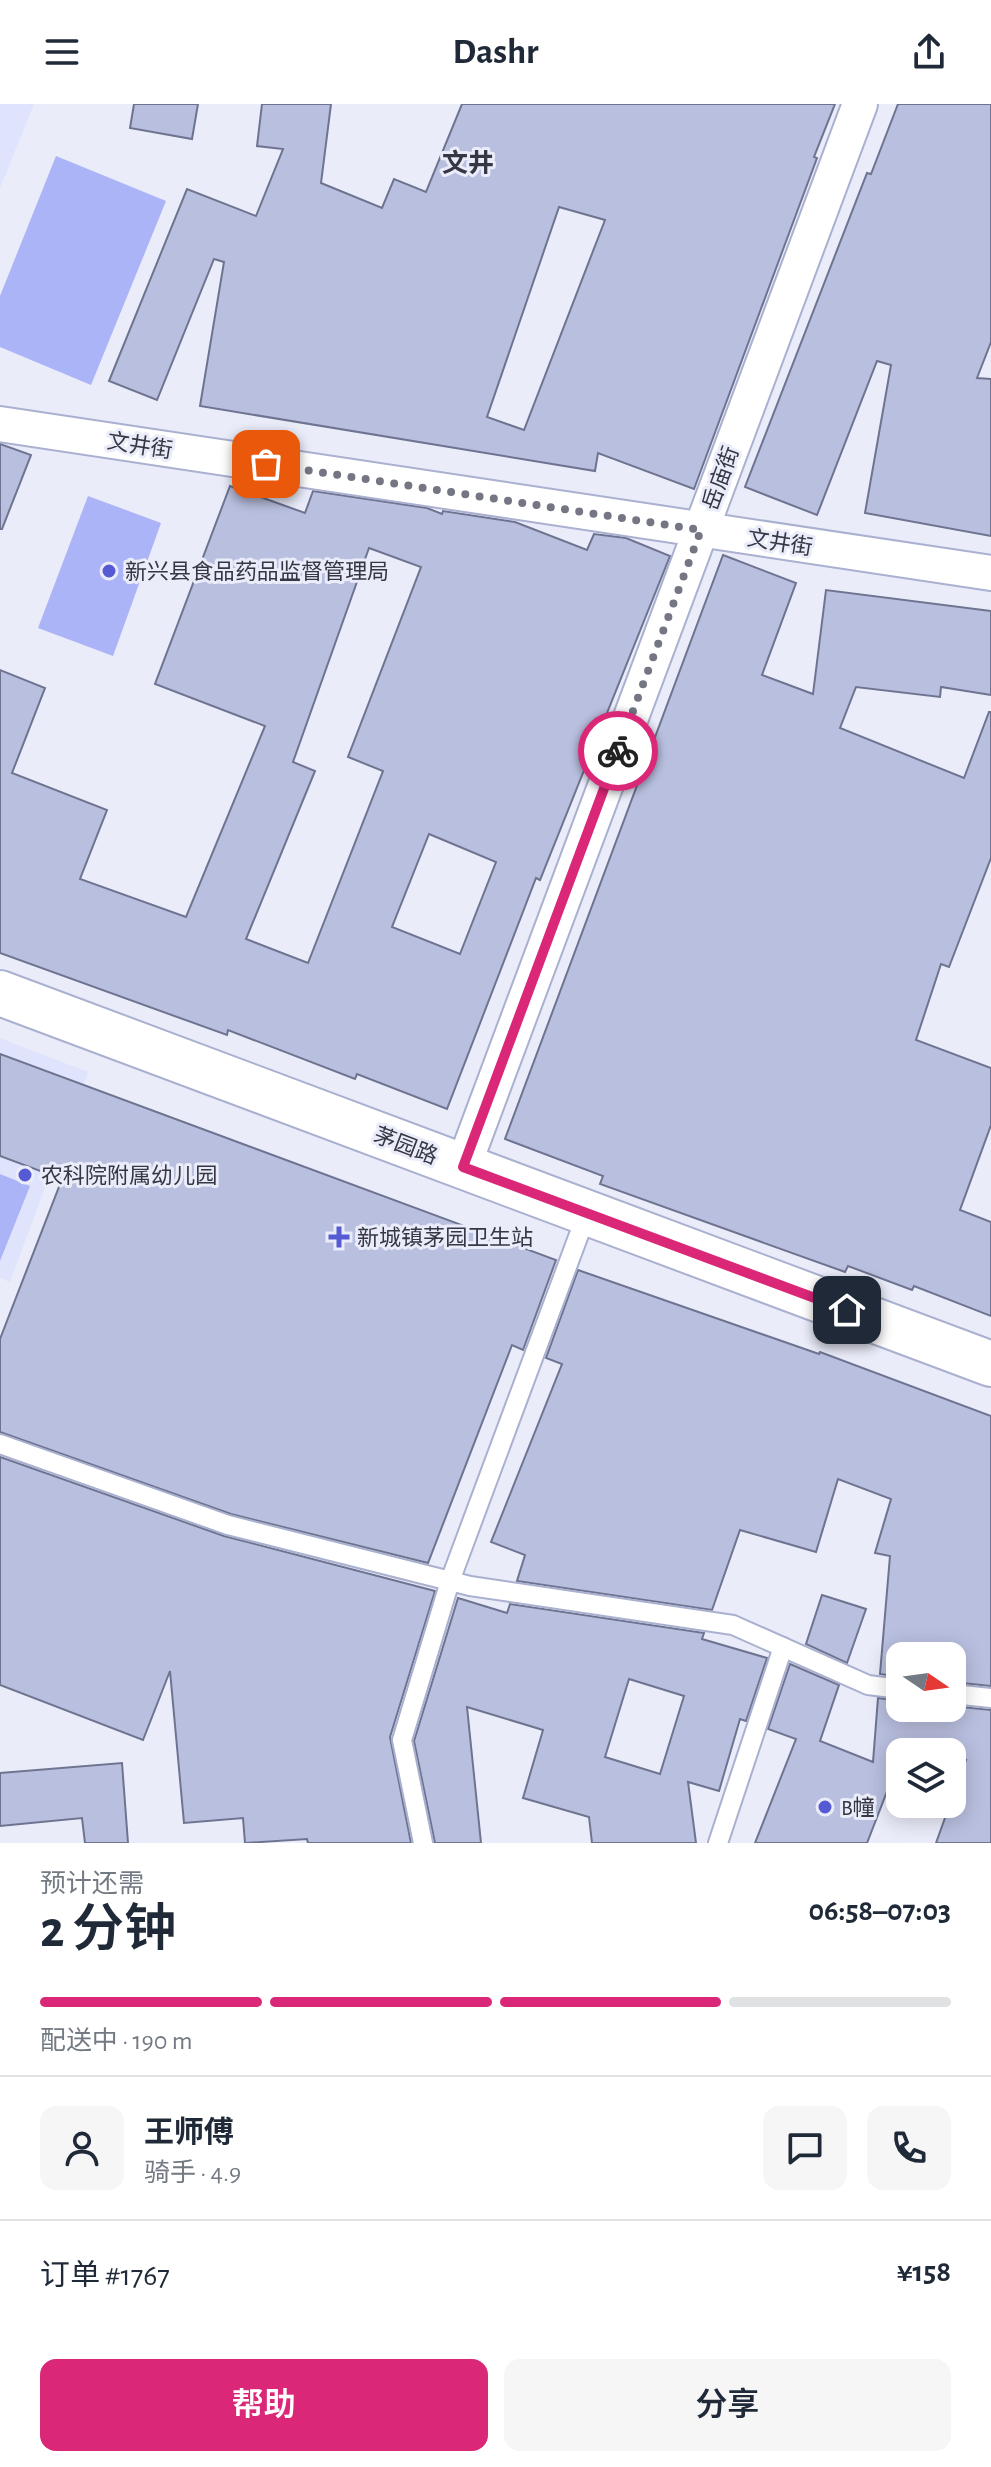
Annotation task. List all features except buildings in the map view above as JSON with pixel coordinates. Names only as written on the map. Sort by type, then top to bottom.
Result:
[{"type":"street","name":"岳庙街","points":[[463,1167],[860,104]]},
{"type":"street","name":"文井街","points":[[0,424],[991,573]]},
{"type":"street","name":"茅园路","points":[[0,995],[991,1364]]},
{"type":"lane","points":[[423,1843],[402,1740],[450,1581],[587,1213]]},
{"type":"lane","points":[[0,1444],[228,1525],[470,1586],[733,1625],[868,1685],[886,1687]]},
{"type":"lane","points":[[718,1843],[783,1647]]},
{"type":"lane","points":[[966,1695],[991,1698]]},
{"type":"shaded area","points":[[0,104],[34,104],[0,188]]},
{"type":"shaded area","points":[[56,156],[166,201],[91,385],[0,347],[0,296]]},
{"type":"shaded area","points":[[88,496],[161,523],[113,656],[38,628]]},
{"type":"shaded area","name":"农科院附属幼儿园","points":[[0,1038],[88,1072],[10,1282],[0,1278]]},
{"type":"shaded area","points":[[0,1174],[30,1186],[0,1261]]},
{"type":"way so far","points":[[266,464],[701,530],[618,751]]},
{"type":"place","name":"新兴县食品药品监督管理局","points":[[109,571]]},
{"type":"place","name":"农科院附属幼儿园","points":[[25,1175]]},
{"type":"place","name":"新城镇茅园卫生站","points":[[339,1237]]},
{"type":"place","name":"B幢","points":[[825,1807]]},
{"type":"district","name":"文井","points":[[468,163]]},
{"type":"route","points":[[618,751],[463,1167],[847,1310]]}]
